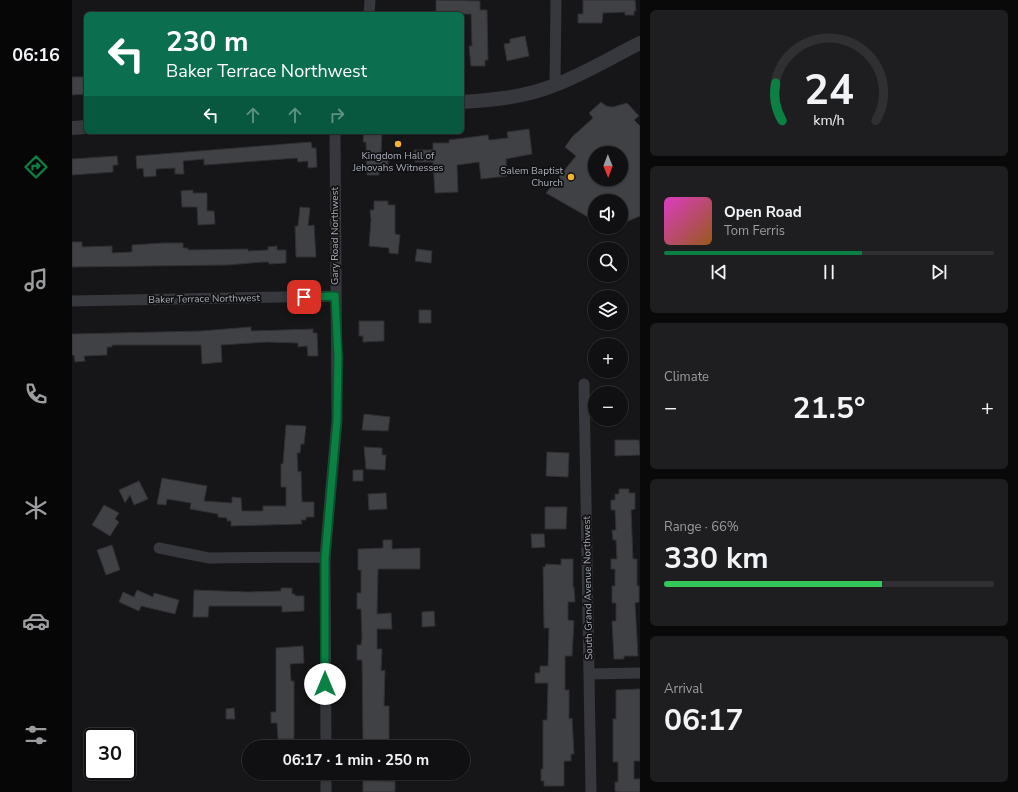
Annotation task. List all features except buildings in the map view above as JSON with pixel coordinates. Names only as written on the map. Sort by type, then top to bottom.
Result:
[{"type":"street","points":[[369,12],[370,0]]},
{"type":"street","points":[[555,86],[556,0]]},
{"type":"street","points":[[464,102],[495,100],[529,94],[555,86],[640,43]]},
{"type":"street","points":[[72,128],[84,127]]},
{"type":"street","name":"Gary Road Northwest","points":[[326,740],[325,558],[337,420],[338,357],[335,296],[335,134]]},
{"type":"street","name":"Baker Terrace Northwest","points":[[72,301],[335,296]]},
{"type":"street","name":"South Grand Avenue Northwest","points":[[584,384],[590,674],[590,792]]},
{"type":"street","points":[[159,548],[209,558],[325,558]]},
{"type":"street","points":[[590,674],[640,673]]},
{"type":"street","points":[[326,780],[326,792]]},
{"type":"place","name":"Kingdom Hall of Jehovahs Witnesses","points":[[398,144]]},
{"type":"place","name":"Salem Baptist Church","points":[[571,177]]},
{"type":"route","points":[[304,297],[335,296],[338,357],[337,420],[325,558],[325,684]]}]
